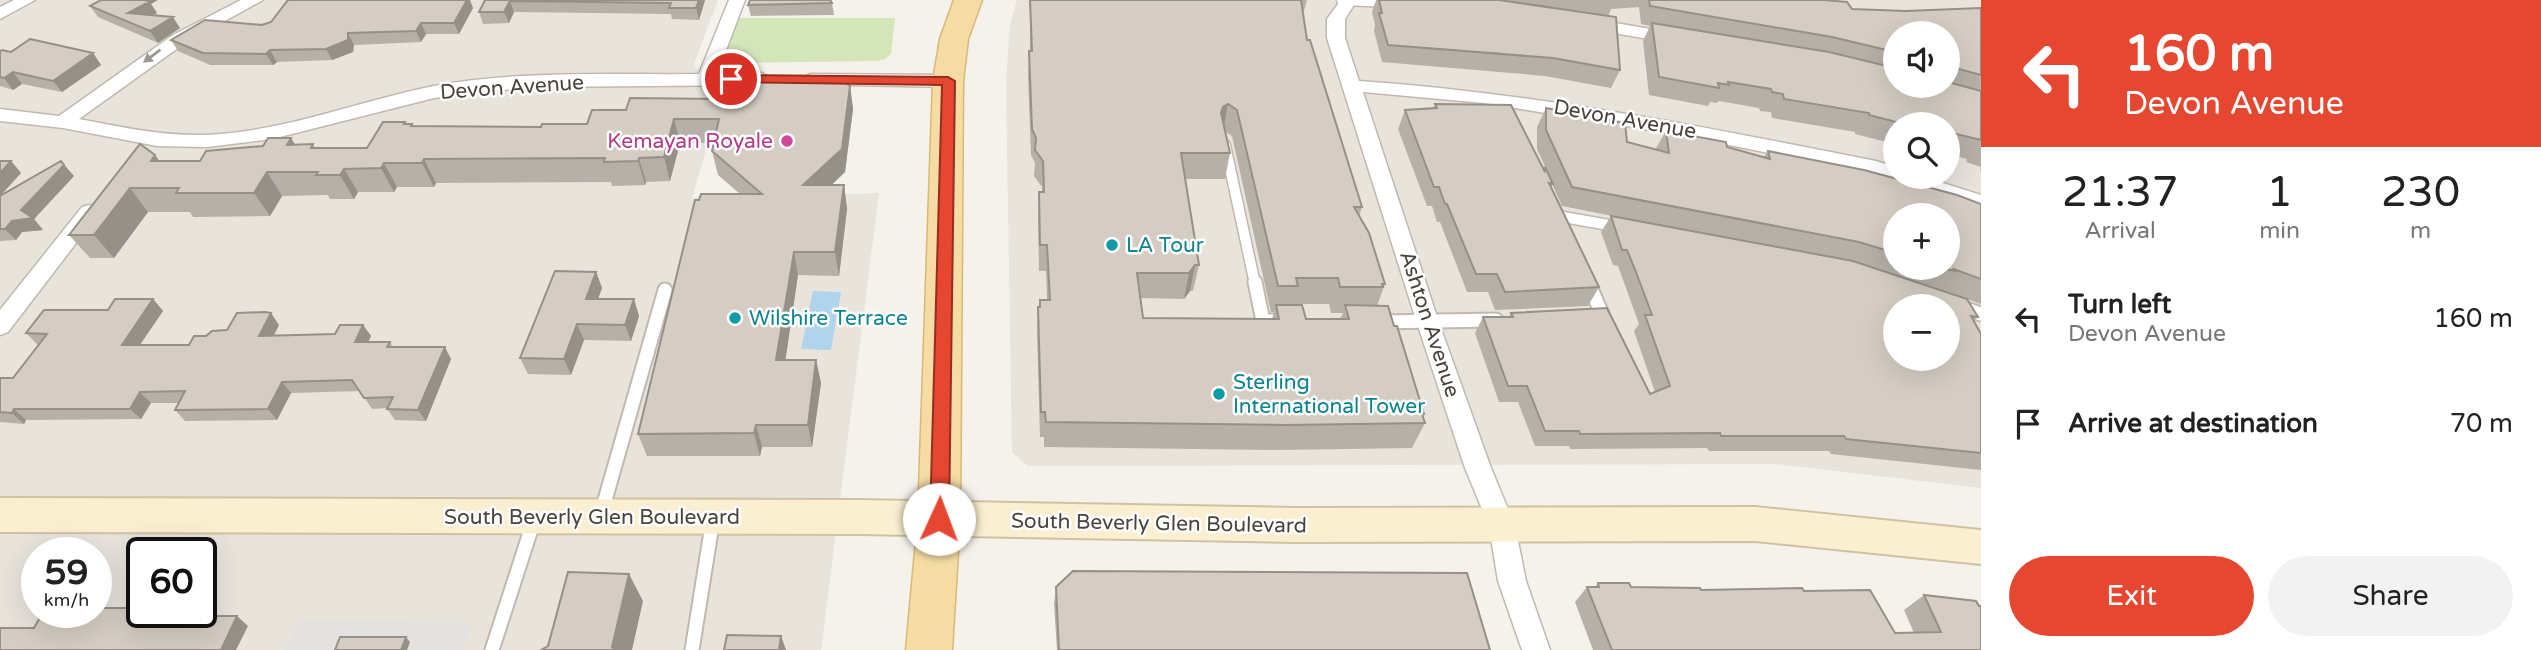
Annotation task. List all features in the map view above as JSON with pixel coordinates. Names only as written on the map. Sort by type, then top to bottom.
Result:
[{"type":"main road","points":[[929,650],[939,519],[948,81],[954,39],[968,0]]},
{"type":"main road","name":"South Beverly Glen Boulevard","points":[[0,515],[939,519],[1295,525],[1755,524],[1981,547]]},
{"type":"street","points":[[0,14],[27,0]]},
{"type":"street","points":[[63,122],[170,43],[220,14],[255,0]]},
{"type":"street","points":[[706,79],[737,0]]},
{"type":"street","name":"Ashton Avenue","points":[[1348,0],[1336,19],[1336,38],[1478,468],[1502,526],[1512,581],[1536,650]]},
{"type":"street","name":"Devon Avenue","points":[[0,115],[63,122],[157,140],[207,141],[272,133],[434,92],[487,85],[706,79],[948,81]]},
{"type":"street","name":"Devon Avenue","points":[[1352,86],[1506,99],[1663,125],[1883,170]]},
{"type":"street","points":[[140,155],[157,140]]},
{"type":"street","points":[[1940,189],[1981,202]]},
{"type":"street","points":[[0,326],[98,201]]},
{"type":"lane","points":[[1342,0],[1405,3]]},
{"type":"lane","points":[[1592,24],[1672,38]]},
{"type":"lane","points":[[1506,99],[1515,120]]},
{"type":"lane","points":[[1224,138],[1263,321],[1289,321]]},
{"type":"lane","points":[[1564,228],[1555,210],[1639,231]]},
{"type":"lane","points":[[1576,316],[1602,314],[1580,265]]},
{"type":"lane","points":[[600,517],[664,290]]},
{"type":"lane","points":[[1960,307],[1981,314]]},
{"type":"lane","points":[[1369,322],[1429,323],[1512,319]]},
{"type":"lane","points":[[492,650],[535,517]]},
{"type":"lane","points":[[692,650],[713,518]]},
{"type":"shaded area","points":[[0,0],[718,0],[694,64],[719,106],[692,198],[879,193],[821,650],[0,650]]},
{"type":"shaded area","points":[[1017,0],[1981,0],[1981,488],[1775,464],[1028,466],[1012,453],[1006,84],[1010,25]]},
{"type":"shaded area","points":[[300,620],[472,623],[463,650],[286,650]]},
{"type":"green space","points":[[736,18],[895,18],[891,54],[877,61],[723,63]]},
{"type":"water","points":[[813,291],[841,292],[831,350],[801,349]]},
{"type":"building","points":[[101,0],[145,0],[149,2],[128,13],[173,17],[150,31],[90,6]]},
{"type":"building","points":[[288,0],[467,0],[454,23],[421,23],[416,31],[348,33],[348,40],[326,49],[270,50],[266,54],[203,53],[171,40],[205,20],[262,25],[271,22]]},
{"type":"building","points":[[485,0],[699,0],[696,8],[669,8],[671,3],[510,1],[504,12],[479,12]]},
{"type":"building","points":[[750,0],[830,0],[832,3],[748,5]]},
{"type":"building","points":[[1030,0],[1301,0],[1307,40],[1310,40],[1362,207],[1354,207],[1369,233],[1385,284],[1382,284],[1383,287],[1340,287],[1338,278],[1296,278],[1298,286],[1278,286],[1237,110],[1228,104],[1223,107],[1221,113],[1230,153],[1181,153],[1199,265],[1195,265],[1189,273],[1137,273],[1143,318],[1279,319],[1276,305],[1302,305],[1306,319],[1349,319],[1345,305],[1388,306],[1394,326],[1397,326],[1425,423],[1286,425],[1046,422],[1045,412],[1041,412],[1038,307],[1040,300],[1050,300],[1047,245],[1040,245],[1039,192],[1044,192],[1043,161],[1035,150],[1036,138],[1032,129]]},
{"type":"building","points":[[1379,0],[1499,0],[1616,17],[1620,70],[1553,58],[1388,45],[1379,13],[1382,13]]},
{"type":"building","points":[[1649,0],[1824,0],[1847,2],[1852,9],[1906,11],[1981,8],[1981,75],[1960,69],[1960,21],[1883,21],[1883,49],[1832,37],[1650,6]]},
{"type":"building","points":[[1652,23],[1829,52],[1883,65],[1883,98],[1960,98],[1960,85],[1981,91],[1981,140],[1960,135],[1960,112],[1883,112],[1883,119],[1869,113],[1784,99],[1783,94],[1772,92],[1771,89],[1728,82],[1729,85],[1718,83],[1719,88],[1659,77]]},
{"type":"building","points":[[30,39],[93,53],[53,81],[13,72],[4,78],[0,77],[0,51],[11,52]]},
{"type":"building","points":[[731,78],[841,80],[850,86],[842,149],[803,185],[844,185],[835,252],[794,252],[776,360],[816,360],[808,425],[756,425],[754,433],[638,434],[695,200],[699,200],[701,194],[762,194],[712,151],[719,119],[674,119],[664,157],[639,158],[638,161],[604,162],[605,158],[424,159],[422,163],[384,163],[381,168],[344,169],[340,175],[267,172],[254,193],[176,193],[179,188],[130,188],[94,235],[69,235],[140,144],[155,155],[151,161],[200,161],[206,151],[263,146],[268,138],[291,138],[287,145],[313,144],[311,148],[367,148],[383,122],[405,122],[404,124],[412,124],[411,126],[541,127],[542,124],[587,124],[592,110],[626,110],[630,98],[724,99]]},
{"type":"building","points":[[1435,104],[1511,105],[1545,172],[1545,167],[1553,184],[1549,183],[1599,287],[1505,292],[1497,274],[1476,274],[1439,187],[1434,187],[1405,110],[1437,108]]},
{"type":"building","points":[[1546,108],[1625,123],[1627,142],[1669,153],[1666,131],[1726,142],[1727,147],[1770,159],[1768,151],[1864,170],[1883,175],[1883,189],[1935,189],[1957,195],[1981,204],[1981,279],[1960,271],[1960,203],[1883,203],[1883,249],[1859,242],[1572,187],[1546,130]]},
{"type":"building","points":[[0,161],[11,161],[0,173]]},
{"type":"building","points":[[61,161],[64,165],[21,210],[33,218],[12,221],[5,229],[0,229],[0,196]]},
{"type":"building","points":[[1611,216],[1853,261],[1883,271],[1883,280],[1910,280],[1952,294],[1883,294],[1883,371],[1960,371],[1960,297],[1967,299],[1978,317],[1971,316],[1981,334],[1981,453],[1846,439],[1844,436],[1580,434],[1579,431],[1545,431],[1527,386],[1508,386],[1483,317],[1513,317],[1511,313],[1607,308],[1650,394],[1670,386],[1645,315],[1652,315],[1627,250],[1622,250]]},
{"type":"building","points":[[555,271],[596,272],[586,299],[634,299],[625,325],[577,324],[564,359],[520,358]]},
{"type":"building","points":[[115,299],[153,299],[122,345],[189,345],[194,336],[206,336],[212,331],[227,330],[237,313],[265,312],[271,313],[259,336],[335,334],[340,325],[363,325],[355,342],[390,342],[387,347],[445,347],[418,410],[387,409],[393,397],[364,398],[352,380],[282,382],[268,409],[175,410],[185,391],[140,392],[130,409],[14,409],[12,413],[0,412],[0,378],[13,378],[47,334],[26,333],[44,310],[108,310]]},
{"type":"building","points":[[1073,571],[1467,573],[1490,650],[1059,650],[1056,587]]},
{"type":"building","points":[[568,572],[629,574],[612,647],[616,650],[541,650],[548,646]]},
{"type":"building","points":[[1598,583],[1629,583],[1631,587],[1701,590],[1870,590],[1895,633],[1941,632],[1924,595],[1976,601],[1981,606],[1981,650],[1612,650],[1587,587],[1599,587]]},
{"type":"building","points":[[112,608],[126,608],[126,628],[217,628],[217,616],[237,616],[221,650],[0,650],[0,628],[112,628]]},
{"type":"building","points":[[727,635],[781,636],[779,650],[724,650]]},
{"type":"building","points":[[340,637],[406,637],[401,650],[335,650]]},
{"type":"place","name":"Kemayan Royale","points":[[787,141]]},
{"type":"place","name":"LA Tour","points":[[1112,245]]},
{"type":"place","name":"Wilshire Terrace","points":[[735,318]]},
{"type":"place","name":"Sterling International Tower","points":[[1219,394]]},
{"type":"route","points":[[731,79],[948,81],[939,519]]}]
